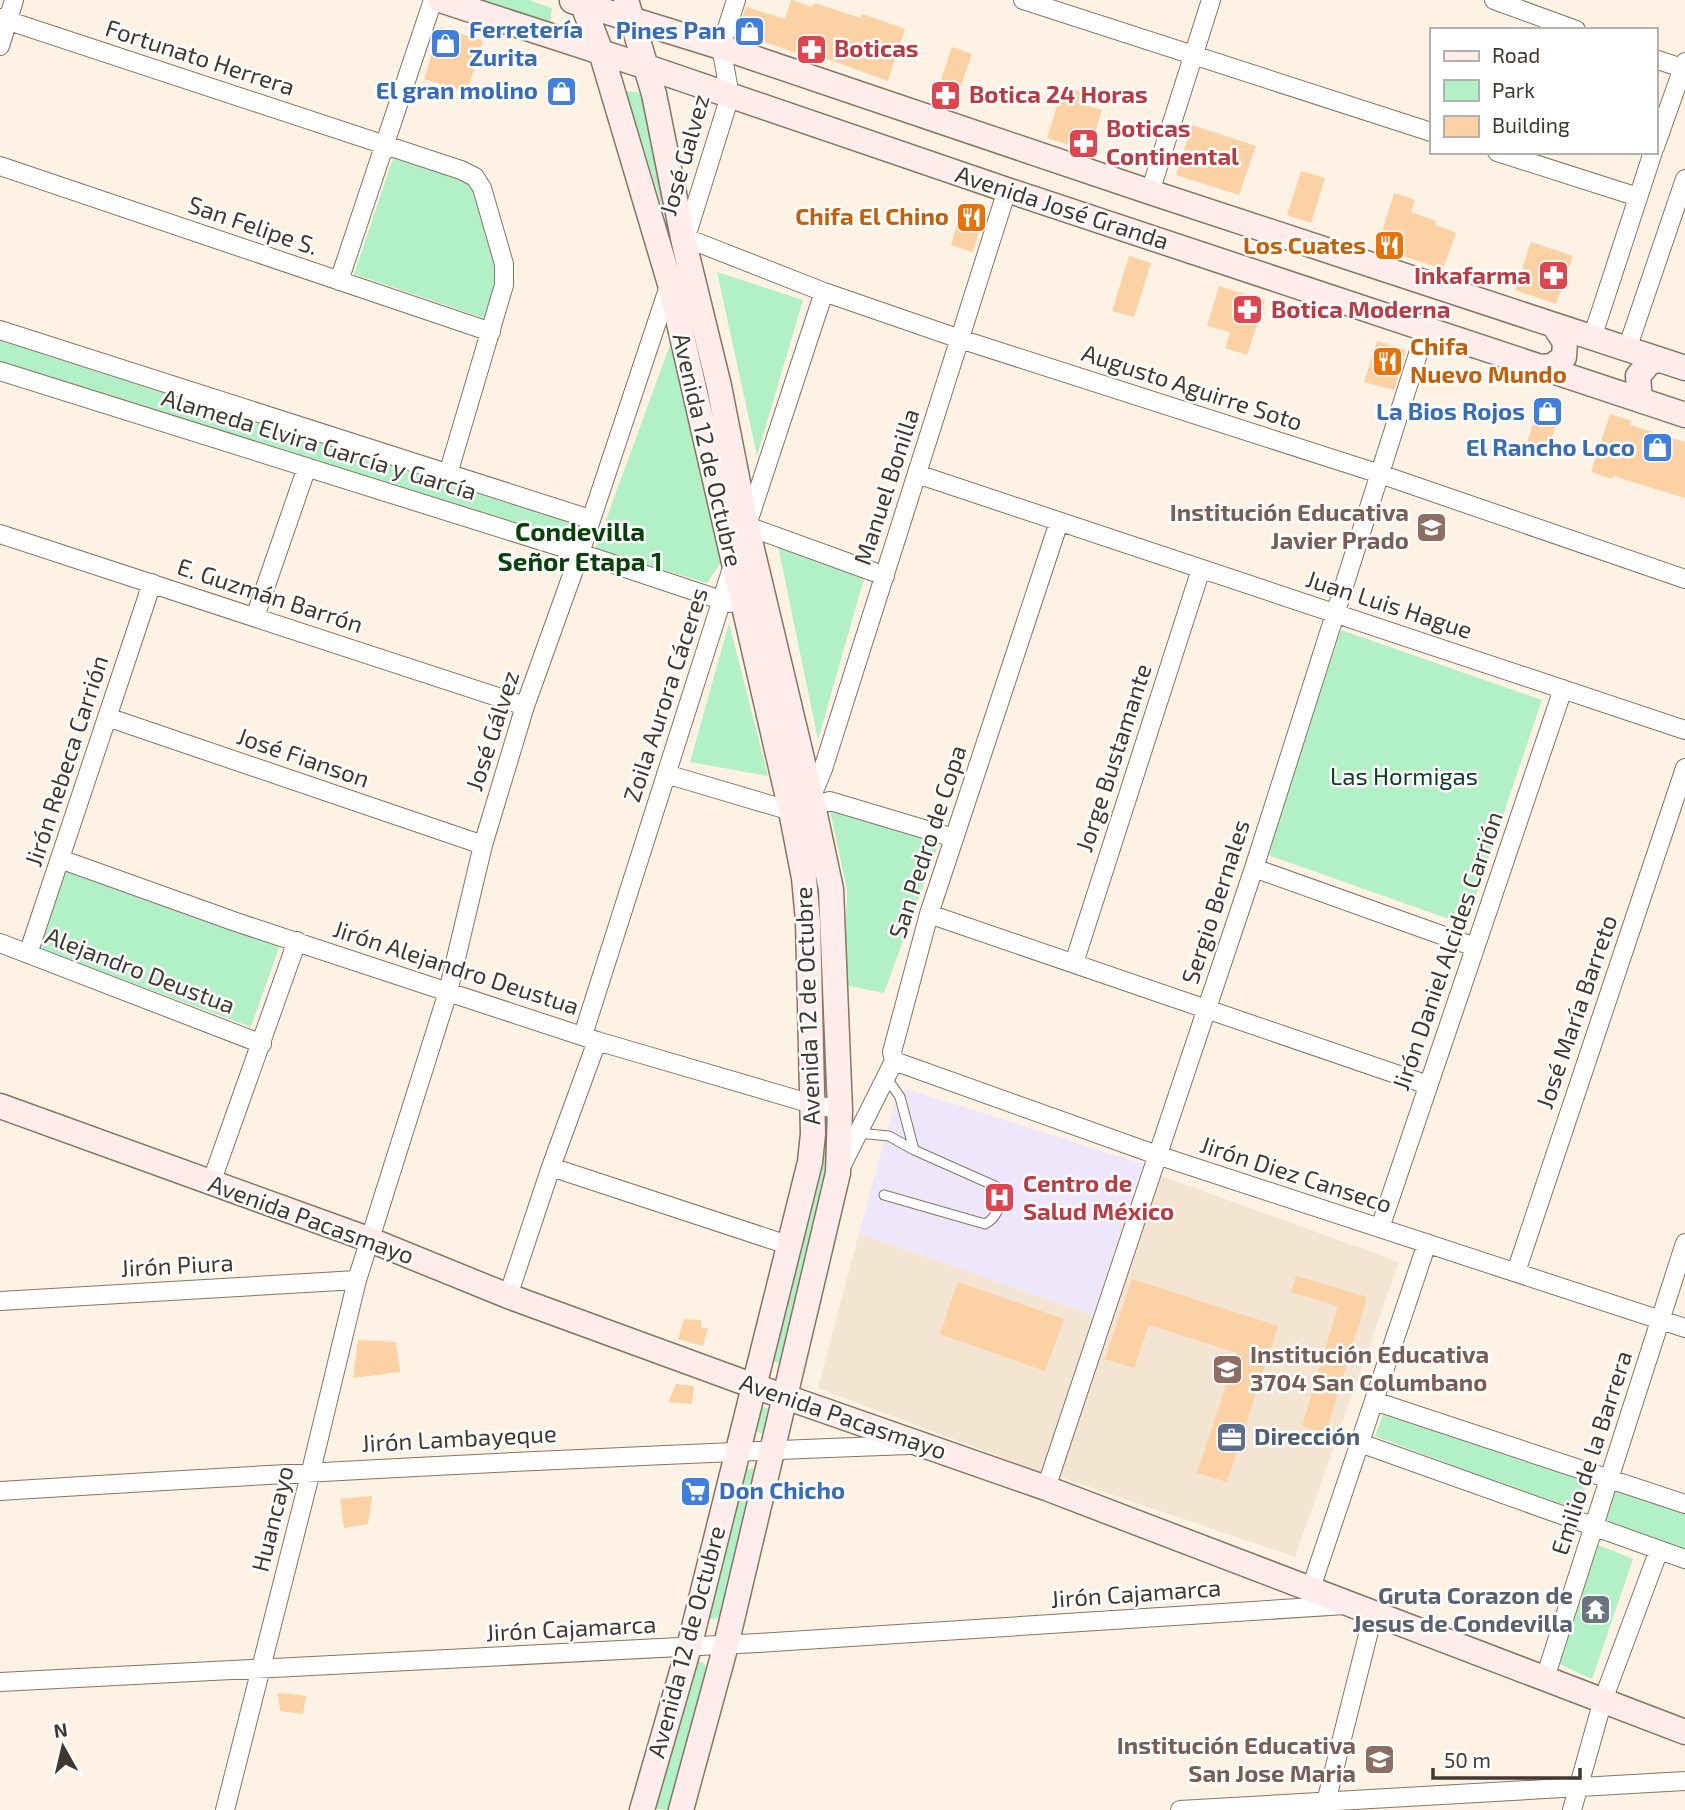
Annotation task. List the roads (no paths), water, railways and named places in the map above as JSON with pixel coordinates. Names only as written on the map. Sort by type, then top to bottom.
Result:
[{"type":"main road","name":"Avenida José Granda","points":[[440,0],[647,66],[1007,190],[1685,415]]},
{"type":"main road","name":"Avenida José Granda","points":[[578,1],[629,9],[721,47],[1555,327],[1685,368]]},
{"type":"main road","name":"Avenida 12 de Octubre","points":[[578,1],[601,52],[670,284],[733,565],[732,604],[805,805],[831,888],[840,1110],[838,1173],[726,1645],[681,1810]]},
{"type":"main road","name":"Avenida 12 de Octubre","points":[[629,9],[647,66],[719,386],[805,805],[804,878],[808,921],[812,1104],[810,1162],[791,1245],[736,1451],[689,1647],[642,1810]]},
{"type":"main road","points":[[1540,367],[1552,366],[1564,357],[1565,342],[1555,327]]},
{"type":"main road","points":[[1640,400],[1638,376],[1650,362],[1659,360]]},
{"type":"main road","name":"Avenida Pacasmayo","points":[[8,1112],[368,1239],[508,1296],[754,1386],[1046,1488],[1685,1732]]},
{"type":"street","points":[[0,46],[4,20],[14,0]]},
{"type":"street","points":[[339,281],[433,0]]},
{"type":"street","name":"José Galvez","points":[[685,241],[730,96],[721,47],[736,0]]},
{"type":"street","points":[[1023,0],[1430,132]]},
{"type":"street","points":[[1150,192],[1211,0]]},
{"type":"street","points":[[1494,0],[1540,8],[1573,28]]},
{"type":"street","name":"Fortunato Herrera","points":[[4,20],[384,144],[475,177],[482,188],[504,264],[504,285],[448,474]]},
{"type":"street","points":[[1657,59],[1684,67],[1657,141]]},
{"type":"street","points":[[1503,154],[1638,197]]},
{"type":"street","points":[[1592,338],[1652,154]]},
{"type":"street","name":"San Felipe S.","points":[[0,166],[491,332]]},
{"type":"street","points":[[1627,349],[1685,179]]},
{"type":"street","name":"Manuel Bonilla","points":[[805,805],[823,769],[1007,190]]},
{"type":"street","name":"José Gálvez","points":[[368,1239],[448,992],[483,845],[525,706],[580,553],[685,241]]},
{"type":"street","name":"Augusto Aguirre Soto","points":[[685,241],[960,339],[1380,474],[1685,579]]},
{"type":"street","name":"Zoila Aurora Cáceres","points":[[733,565],[824,292]]},
{"type":"street","name":"Sergio Bernales","points":[[1046,1488],[1254,868],[1426,329]]},
{"type":"street","name":"Alameda Elvira García y García","points":[[0,330],[590,519]]},
{"type":"street","name":"Alameda Elvira García y García","points":[[0,371],[580,553],[732,604]]},
{"type":"street","points":[[255,617],[307,467]]},
{"type":"street","name":"Juan Luis Hague","points":[[918,474],[1685,730]]},
{"type":"street","name":"San Pedro de Copa","points":[[838,1173],[890,1069],[892,1052],[929,914],[1059,522]]},
{"type":"street","points":[[747,527],[885,576]]},
{"type":"street","name":"E. Guzmán Barrón","points":[[0,535],[525,706]]},
{"type":"street","name":"Jorge Bustamante","points":[[1074,963],[1201,569]]},
{"type":"street","name":"Jirón Rebeca Carrión","points":[[29,954],[152,583]]},
{"type":"street","name":"Zoila Aurora Cáceres","points":[[508,1296],[551,1167],[666,774],[732,604]]},
{"type":"street","name":"Jirón Daniel Alcides Carrión","points":[[1380,1228],[1563,689]]},
{"type":"street","name":"José Fianson","points":[[107,717],[483,845]]},
{"type":"street","name":"José María Barreto","points":[[1516,1272],[1685,768]]},
{"type":"street","points":[[666,774],[805,805],[831,801],[954,838]]},
{"type":"street","name":"Jirón Alejandro Deustua","points":[[60,859],[236,922],[590,1038],[840,1110]]},
{"type":"street","points":[[1254,868],[1475,947]]},
{"type":"street","points":[[929,914],[1428,1085]]},
{"type":"street","points":[[211,1183],[297,941]]},
{"type":"street","name":"Alejandro Deustua","points":[[0,943],[262,1044]]},
{"type":"street","name":"Jirón Diez Canseco","points":[[890,1069],[1685,1328]]},
{"type":"street","points":[[551,1167],[791,1245]]},
{"type":"street","name":"Huancayo","points":[[225,1810],[368,1239]]},
{"type":"street","points":[[1311,1588],[1427,1243]]},
{"type":"street","name":"Emilio de la Barrera","points":[[1545,1678],[1685,1243]]},
{"type":"street","name":"Jirón Piura","points":[[0,1301],[357,1280]]},
{"type":"street","points":[[1374,1401],[1685,1504]]},
{"type":"street","points":[[1360,1443],[1685,1559]]},
{"type":"street","name":"Jirón Lambayeque","points":[[0,1491],[311,1471],[920,1444]]},
{"type":"street","points":[[1572,1810],[1603,1700],[1659,1550]]},
{"type":"street","points":[[1326,1802],[1364,1608]]},
{"type":"street","name":"Jirón Cajamarca","points":[[0,1682],[726,1645],[1364,1608]]},
{"type":"street","points":[[1180,1810],[1685,1781]]},
{"type":"lane","points":[[890,1069],[914,1150]]},
{"type":"lane","points":[[858,1133],[888,1136],[1002,1191],[1002,1199],[994,1219],[985,1224],[884,1195]]},
{"type":"place","name":"Pines Pan","points":[[749,31]]},
{"type":"place","name":"Ferretería Zurita","points":[[446,44]]},
{"type":"place","name":"Boticas","points":[[811,49]]},
{"type":"place","name":"El gran molino","points":[[561,91]]},
{"type":"place","name":"Botica 24 Horas","points":[[946,95]]},
{"type":"place","name":"Boticas Continental","points":[[1083,143]]},
{"type":"place","name":"Chifa El Chino","points":[[972,217]]},
{"type":"place","name":"Los Cuates","points":[[1389,246]]},
{"type":"place","name":"Inkafarma","points":[[1554,276]]},
{"type":"place","name":"Botica Moderna","points":[[1248,310]]},
{"type":"place","name":"Chifa Nuevo Mundo","points":[[1387,361]]},
{"type":"place","name":"La Bios Rojos","points":[[1548,412]]},
{"type":"place","name":"El Rancho Loco","points":[[1658,448]]},
{"type":"place","name":"Institución Educativa Javier Prado","points":[[1432,527]]},
{"type":"place","name":"Centro de Salud México","points":[[1000,1198]]},
{"type":"place","name":"Institución Educativa 3704 San Columbano","points":[[1227,1369]]},
{"type":"place","name":"Dirección","points":[[1231,1437]]},
{"type":"place","name":"Don Chicho","points":[[696,1491]]},
{"type":"place","name":"Gruta Corazon de Jesus de Condevilla","points":[[1596,1610]]},
{"type":"place","name":"Institución Educativa San Jose Maria","points":[[1379,1760]]},
{"type":"district","name":"Condevilla Señor Etapa 1","points":[[580,547]]},
{"type":"park label","name":"Las Hormigas","points":[[1404,777]]}]
